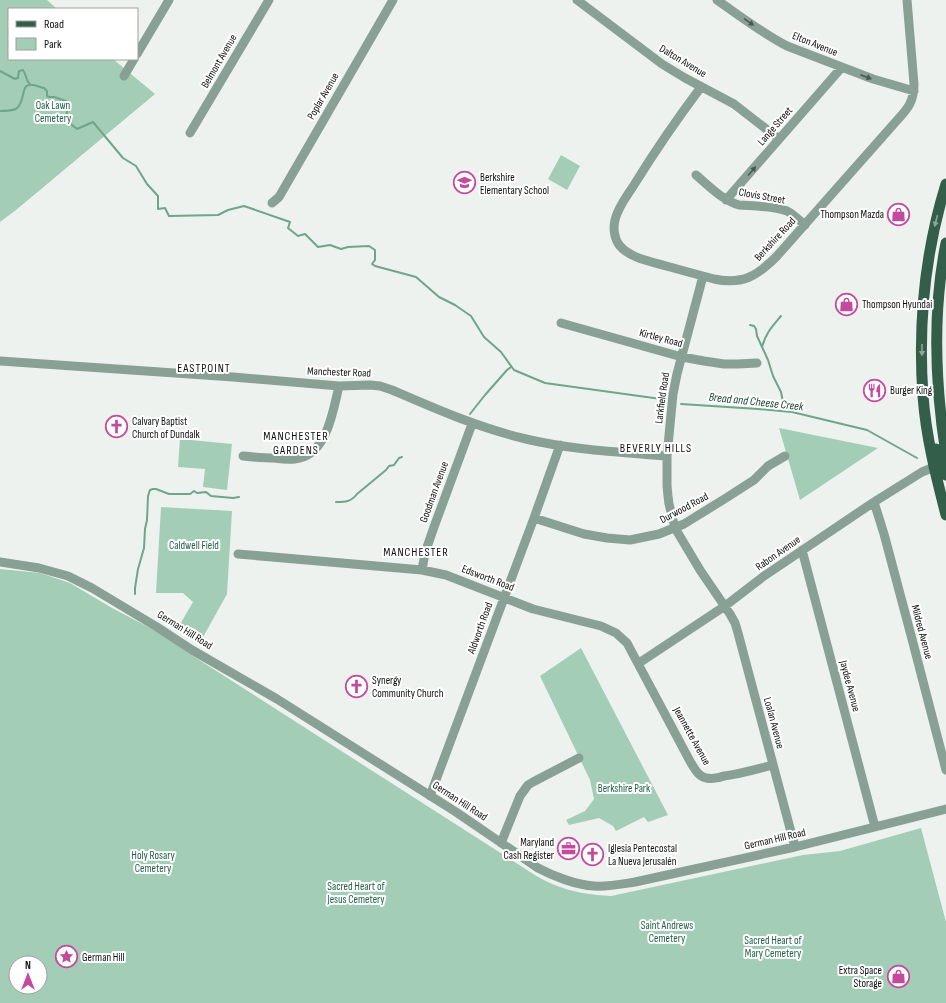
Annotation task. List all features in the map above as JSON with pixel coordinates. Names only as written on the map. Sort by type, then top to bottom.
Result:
[{"type":"main road","points":[[946,184],[930,247],[922,321],[922,371],[925,418],[934,467],[946,515]]},
{"type":"main road","points":[[946,243],[938,296],[936,357],[940,408],[946,454]]},
{"type":"main road","points":[[925,418],[931,432],[939,460],[942,464],[946,464]]},
{"type":"main road","points":[[934,467],[944,471],[946,476]]},
{"type":"street","points":[[138,52],[169,0]]},
{"type":"street","name":"Belmont Avenue","points":[[190,133],[269,0]]},
{"type":"street","name":"Poplar Avenue","points":[[272,203],[279,197],[393,0]]},
{"type":"street","name":"Dalton Avenue","points":[[576,0],[672,71],[734,104],[779,139]]},
{"type":"street","name":"Elton Avenue","points":[[717,0],[774,40],[873,79],[914,91]]},
{"type":"street","name":"Berkshire Road","points":[[701,86],[649,160],[620,209],[615,218],[615,238],[620,247],[630,254],[643,259],[721,280],[740,280],[757,274],[777,256],[907,108],[913,97],[914,91],[914,74],[907,0]]},
{"type":"street","points":[[124,76],[133,60]]},
{"type":"street","name":"Lange Street","points":[[726,200],[842,67]]},
{"type":"street","name":"Clovis Street","points":[[696,175],[726,200],[739,205],[787,211],[805,225]]},
{"type":"street","name":"Larkfield Road","points":[[703,276],[673,394],[667,456],[667,486],[675,528],[700,570],[725,606]]},
{"type":"street","name":"Kirtley Road","points":[[561,323],[704,362],[724,364],[757,363]]},
{"type":"street","name":"Manchester Road","points":[[0,361],[339,386],[370,385],[386,388],[472,424],[524,439],[584,449],[667,456]]},
{"type":"street","points":[[243,456],[292,460],[306,457],[315,450],[323,439],[331,419],[339,386]]},
{"type":"street","name":"Goodman Avenue","points":[[422,570],[434,527],[472,424]]},
{"type":"street","name":"Aldworth Road","points":[[430,796],[560,445]]},
{"type":"street","name":"Durwood Road","points":[[534,518],[595,537],[630,540],[643,538],[675,528],[754,480],[768,466],[785,456]]},
{"type":"street","name":"Rabon Avenue","points":[[639,663],[725,606],[764,576],[874,502],[922,472],[934,467]]},
{"type":"street","name":"Mildred Avenue","points":[[874,502],[884,534],[946,770]]},
{"type":"street","name":"Jaydee Avenue","points":[[802,550],[875,827]]},
{"type":"street","name":"Edsworth Road","points":[[238,554],[422,570],[446,575],[532,609],[609,629],[628,643],[639,663]]},
{"type":"street","name":"German Hill Road","points":[[0,562],[39,568],[68,576],[92,588],[192,650],[277,699],[465,818],[538,868],[574,882],[594,886],[619,885],[635,882],[795,847],[946,809]]},
{"type":"street","name":"Loalan Avenue","points":[[725,606],[735,623],[738,633],[795,847]]},
{"type":"street","name":"Jeannette Avenue","points":[[639,663],[691,763],[700,775],[705,778],[714,778],[773,765]]},
{"type":"street","points":[[501,843],[520,796],[528,785],[579,758]]},
{"type":"green space","name":"Oak Lawn Cemetery","points":[[0,0],[47,0],[56,8],[8,8],[8,60],[114,60],[155,94],[0,222]]},
{"type":"green space","points":[[561,155],[580,166],[567,190],[548,179]]},
{"type":"green space","points":[[779,428],[878,448],[800,500]]},
{"type":"green space","points":[[180,439],[232,444],[227,490],[203,487],[205,469],[178,467]]},
{"type":"green space","name":"Caldwell Field","points":[[161,507],[232,511],[227,594],[202,639],[179,626],[193,602],[183,593],[156,593]]},
{"type":"green space","points":[[0,569],[40,573],[70,583],[112,608],[156,631],[543,880],[565,889],[595,895],[611,896],[803,855],[840,851],[921,828],[946,922],[946,1003],[0,1003]]},
{"type":"green space","name":"Berkshire Park","points":[[581,648],[668,815],[648,822],[644,817],[616,831],[613,826],[599,818],[569,825],[566,820],[585,811],[594,799],[590,780],[540,676]]},
{"type":"waterway","name":"Bread and Cheese Creek","points":[[0,71],[15,79],[18,78],[19,71],[23,70],[30,84]]},
{"type":"waterway","name":"Bread and Cheese Creek","points":[[0,111],[10,111],[16,109],[21,103],[25,88],[27,86],[32,85],[44,88],[47,91],[47,96],[66,101],[68,104],[66,120],[77,129],[93,122],[123,158],[136,166],[147,184],[158,196],[158,209],[165,208],[169,216],[218,215],[228,210],[244,206],[290,222],[288,228],[298,236],[305,234],[318,247],[330,245],[341,249],[348,247],[369,246],[375,250],[375,260],[372,264],[416,277],[439,297],[455,305],[471,316],[484,337],[501,352],[514,370],[545,383],[661,399]]},
{"type":"waterway","points":[[762,347],[767,334],[781,316]]},
{"type":"waterway","points":[[750,325],[754,326],[756,329],[757,336],[781,392],[784,411]]},
{"type":"waterway","name":"Bread and Cheese Creek","points":[[470,414],[511,367]]},
{"type":"waterway","name":"Bread and Cheese Creek","points":[[681,404],[792,412],[867,430],[917,458]]},
{"type":"waterway","name":"Bread and Cheese Creek","points":[[336,502],[345,502],[352,499],[389,466],[394,465],[399,458],[402,457]]},
{"type":"waterway","name":"Bread and Cheese Creek","points":[[135,594],[138,569],[144,548],[148,496],[150,490],[156,489],[169,494],[190,494],[194,491],[197,493],[206,492],[211,496],[233,498],[239,497]]},
{"type":"place","name":"Berkshire Elementary School","points":[[464,183]]},
{"type":"place","name":"Thompson Mazda","points":[[899,214]]},
{"type":"place","name":"Thompson Hyundai","points":[[847,304]]},
{"type":"place","name":"Burger King","points":[[874,390]]},
{"type":"place","name":"Calvary Baptist Church of Dundalk","points":[[117,427]]},
{"type":"place","name":"Synergy Community Church","points":[[357,686]]},
{"type":"place","name":"Maryland Cash Register","points":[[569,848]]},
{"type":"place","name":"Iglesia Pentecostal La Nueva Jerusalén","points":[[593,854]]},
{"type":"place","name":"German Hill","points":[[66,957]]},
{"type":"place","name":"Extra Space Storage","points":[[898,976]]},
{"type":"district","name":"EASTPOINT","points":[[204,368]]},
{"type":"district","name":"MANCHESTER GARDENS","points":[[296,443]]},
{"type":"district","name":"BEVERLY HILLS","points":[[656,448]]},
{"type":"district","name":"MANCHESTER","points":[[416,552]]},
{"type":"park label","name":"Holy Rosary Cemetery","points":[[153,861]]},
{"type":"park label","name":"Sacred Heart of Jesus Cemetery","points":[[356,892]]},
{"type":"park label","name":"Saint Andrews Cemetery","points":[[667,931]]},
{"type":"park label","name":"Sacred Heart of Mary Cemetery","points":[[773,946]]}]
